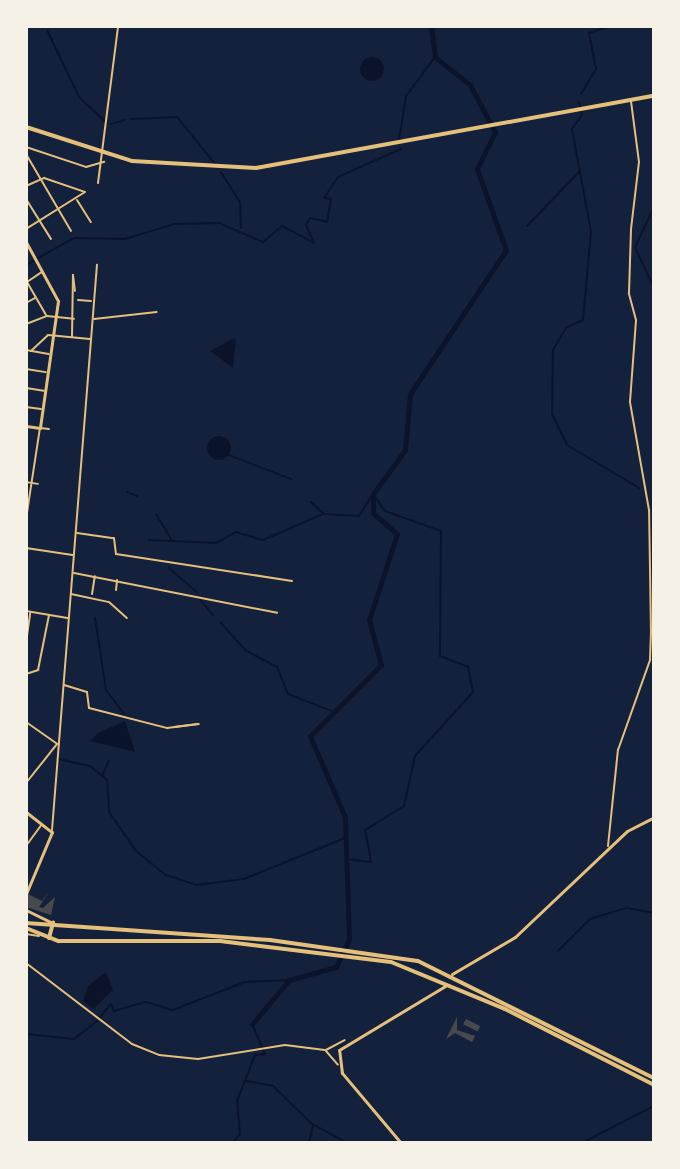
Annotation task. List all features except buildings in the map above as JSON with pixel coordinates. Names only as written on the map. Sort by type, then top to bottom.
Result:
[{"type":"highway","points":[[26,127],[106,155],[198,168],[275,167],[654,96]]},
{"type":"highway","points":[[41,927],[43,919]]},
{"type":"highway","points":[[26,925],[339,950],[441,969],[654,1078]]},
{"type":"highway","points":[[26,925],[49,938],[68,942],[205,940],[339,950]]},
{"type":"highway","points":[[49,938],[52,925]]},
{"type":"highway","points":[[67,929],[68,942]]},
{"type":"highway","points":[[349,952],[434,980],[654,1085]]},
{"type":"highway","points":[[434,980],[441,969]]},
{"type":"highway","points":[[445,986],[452,974]]},
{"type":"street","points":[[98,183],[106,155],[118,26]]},
{"type":"street","points":[[608,848],[618,750],[651,646],[651,534],[630,402],[636,320],[629,293],[631,229],[639,162],[631,101]]},
{"type":"street","points":[[26,147],[83,166],[104,162]]},
{"type":"street","points":[[26,154],[71,231]]},
{"type":"street","points":[[26,186],[40,178],[85,192],[26,229]]},
{"type":"street","points":[[26,199],[51,239]]},
{"type":"street","points":[[77,199],[91,222]]},
{"type":"street","points":[[26,242],[57,297],[26,519]]},
{"type":"street","points":[[26,894],[52,832],[97,265]]},
{"type":"street","points":[[43,272],[26,282],[47,316]]},
{"type":"street","points":[[72,337],[76,292]]},
{"type":"street","points":[[26,303],[35,297]]},
{"type":"street","points":[[76,300],[94,301]]},
{"type":"street","points":[[92,319],[157,312]]},
{"type":"street","points":[[26,324],[47,316],[74,319]]},
{"type":"street","points":[[31,351],[53,334],[90,339]]},
{"type":"street","points":[[26,350],[50,354]]},
{"type":"street","points":[[26,369],[48,373]]},
{"type":"street","points":[[26,388],[45,392]]},
{"type":"street","points":[[26,407],[42,409]]},
{"type":"street","points":[[26,426],[49,429]]},
{"type":"street","points":[[26,482],[38,484]]},
{"type":"street","points":[[75,532],[114,538],[116,554],[168,559],[292,581]]},
{"type":"street","points":[[26,548],[74,555]]},
{"type":"street","points":[[72,573],[277,613]]},
{"type":"street","points":[[92,594],[95,576]]},
{"type":"street","points":[[116,590],[117,580]]},
{"type":"street","points":[[70,594],[109,602],[127,618]]},
{"type":"street","points":[[26,643],[28,612],[68,618]]},
{"type":"street","points":[[26,674],[38,670],[49,615]]},
{"type":"street","points":[[63,684],[87,692],[89,708],[173,726],[187,729],[199,724],[182,722],[173,726]]},
{"type":"street","points":[[26,722],[58,743]]},
{"type":"street","points":[[26,783],[58,743]]},
{"type":"street","points":[[26,812],[52,832]]},
{"type":"street","points":[[452,974],[515,937],[608,848],[654,817]]},
{"type":"street","points":[[26,846],[42,824]]},
{"type":"street","points":[[26,910],[52,925]]},
{"type":"street","points":[[26,934],[40,934]]},
{"type":"street","points":[[26,963],[132,1044],[159,1055],[198,1059],[285,1045],[325,1050],[429,990],[445,986]]},
{"type":"street","points":[[429,990],[434,980]]},
{"type":"street","points":[[338,1065],[345,1040]]},
{"type":"street","points":[[325,1050],[401,1143]]},
{"type":"water","points":[[372,57],[383,64],[384,69],[377,80],[372,81],[361,74],[360,69],[367,58]]},
{"type":"water","points":[[236,340],[233,368],[210,351]]},
{"type":"water","points":[[219,436],[230,443],[231,448],[224,459],[219,460],[208,453],[207,448],[214,437]]},
{"type":"water","points":[[125,721],[135,752],[90,741],[98,733]]},
{"type":"water","points":[[106,972],[113,990],[94,1009],[83,1001],[88,986]]},
{"type":"waterway","points":[[252,1024],[289,980],[336,967],[349,939],[345,817],[310,736],[381,665],[369,620],[397,534],[373,513],[373,494],[405,450],[410,394],[506,250],[477,169],[495,132],[470,85],[435,57],[431,26]]},
{"type":"waterway","points":[[581,94],[596,69],[589,33],[610,26]]},
{"type":"waterway","points":[[47,30],[79,97],[107,123]]},
{"type":"waterway","points":[[399,140],[406,96],[435,57]]},
{"type":"waterway","points":[[579,102],[582,115],[572,129],[591,232],[583,320],[566,328],[553,350],[552,414],[567,445],[639,488]]},
{"type":"waterway","points":[[131,119],[177,117],[217,166]]},
{"type":"waterway","points":[[111,124],[125,120]]},
{"type":"waterway","points":[[38,258],[74,238],[125,239],[174,224],[219,223],[263,242],[282,226],[314,243],[306,225],[310,218],[327,222],[331,199],[324,198],[338,177],[401,149]]},
{"type":"waterway","points":[[221,172],[240,202],[241,228]]},
{"type":"waterway","points":[[527,226],[579,172]]},
{"type":"waterway","points":[[654,207],[635,247],[654,288]]},
{"type":"waterway","points":[[26,265],[34,261]]},
{"type":"waterway","points":[[226,454],[291,479]]},
{"type":"waterway","points":[[127,492],[137,496]]},
{"type":"waterway","points":[[149,540],[216,543],[236,532],[263,540],[323,514],[359,516],[373,494],[385,511],[441,531],[440,656],[468,667],[473,692],[415,756],[404,806],[365,830],[371,862],[346,859]]},
{"type":"waterway","points":[[311,502],[323,513]]},
{"type":"waterway","points":[[156,514],[171,539]]},
{"type":"waterway","points":[[169,568],[197,592]]},
{"type":"waterway","points":[[200,599],[213,615]]},
{"type":"waterway","points":[[95,618],[106,690],[124,714]]},
{"type":"waterway","points":[[220,622],[245,650],[277,667],[288,694],[334,712]]},
{"type":"waterway","points":[[59,759],[90,766],[107,780],[109,812],[136,851],[166,875],[196,885],[244,879],[345,838]]},
{"type":"waterway","points":[[102,776],[109,760]]},
{"type":"waterway","points":[[558,951],[590,919],[627,908],[654,913]]},
{"type":"waterway","points":[[100,1017],[111,1004],[114,1011],[146,1002],[173,1010],[245,982],[289,980]]},
{"type":"waterway","points":[[26,1034],[74,1039],[97,1021]]},
{"type":"waterway","points":[[232,1143],[240,1134],[237,1101],[255,1055],[265,1054],[252,1024]]},
{"type":"waterway","points":[[246,1081],[273,1086],[312,1124],[347,1143]]},
{"type":"waterway","points":[[582,1143],[654,1106]]},
{"type":"waterway","points":[[309,1143],[313,1125]]},
{"type":"waterway","points":[[178,1143],[190,1143]]}]
